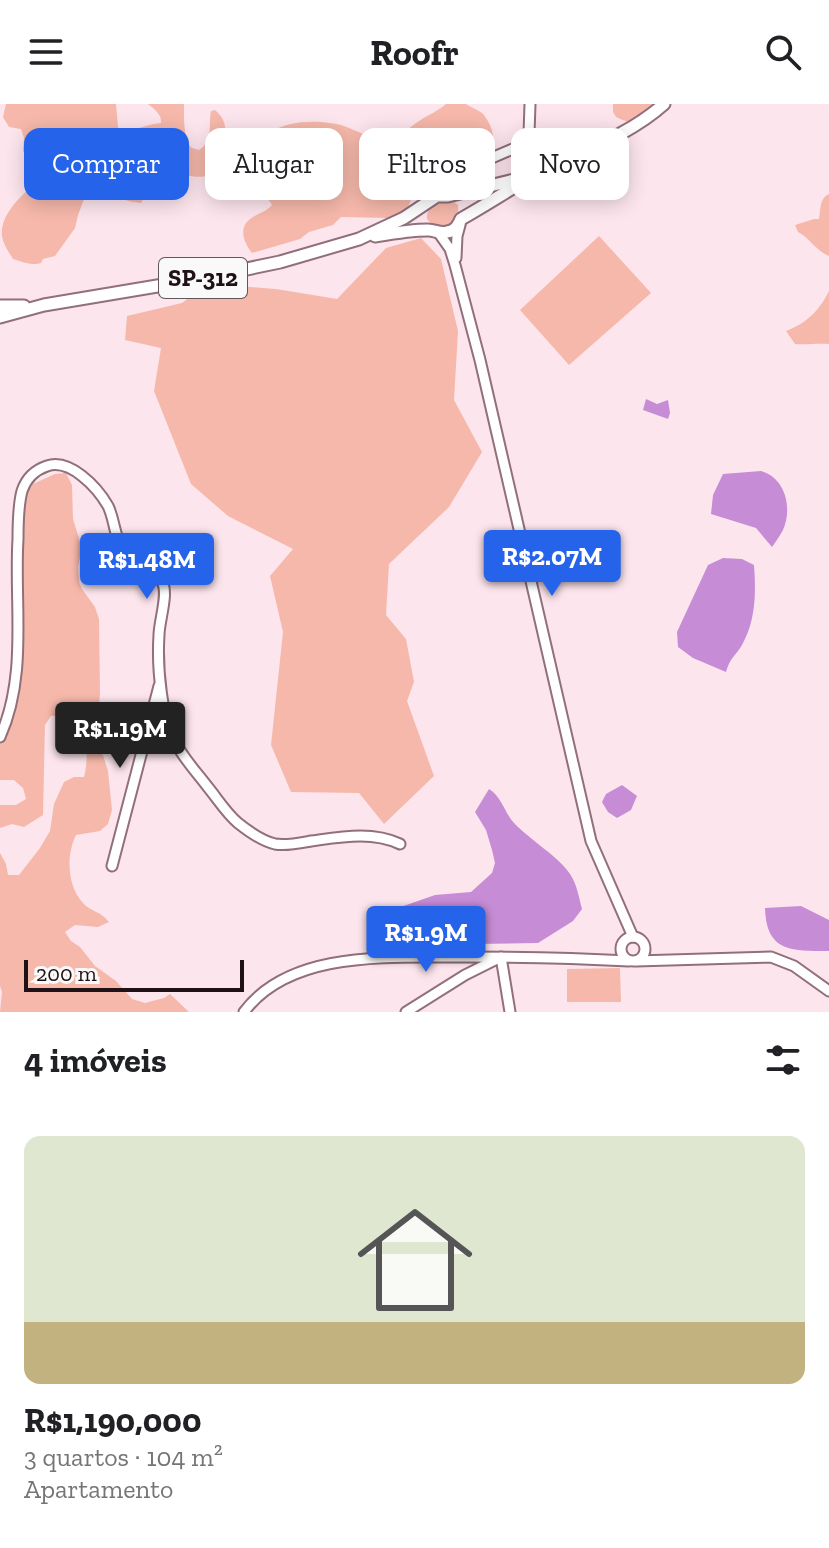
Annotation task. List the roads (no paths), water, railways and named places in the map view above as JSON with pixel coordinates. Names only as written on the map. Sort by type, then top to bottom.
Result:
[{"type":"main road","name":"SP-312","points":[[629,129],[664,104]]},
{"type":"main road","name":"SP-312","points":[[0,317],[44,305],[280,262],[359,239],[400,231],[450,232],[461,219],[511,189]]},
{"type":"main road","name":"SP-312","points":[[359,239],[404,218],[432,200]]},
{"type":"main road","points":[[454,200],[462,209],[461,219]]},
{"type":"main road","points":[[428,203],[426,220],[436,231]]},
{"type":"main road","name":"SP-312","points":[[0,306],[44,305]]},
{"type":"street","points":[[495,157],[522,145],[529,134],[530,104]]},
{"type":"street","points":[[455,265],[461,219]]},
{"type":"street","points":[[436,231],[450,249],[480,360],[591,841],[633,937],[642,941],[645,947],[636,959]]},
{"type":"street","points":[[0,737],[7,720],[19,654],[17,557],[22,492],[34,473],[45,466],[67,465],[80,474],[108,506],[121,547],[127,555],[162,582],[165,593],[158,652],[168,723],[176,745],[237,822],[276,844],[351,836],[387,838],[400,844]]},
{"type":"street","points":[[112,866],[160,683]]},
{"type":"street","points":[[608,960],[618,954],[625,940],[633,937]]},
{"type":"street","points":[[622,946],[623,955],[636,959]]},
{"type":"street","points":[[244,1012],[261,994],[286,979],[330,964],[379,958],[658,961],[758,956],[771,957],[794,966],[829,991]]},
{"type":"street","points":[[406,1012],[465,975],[501,957]]},
{"type":"street","points":[[501,957],[510,1012]]}]
